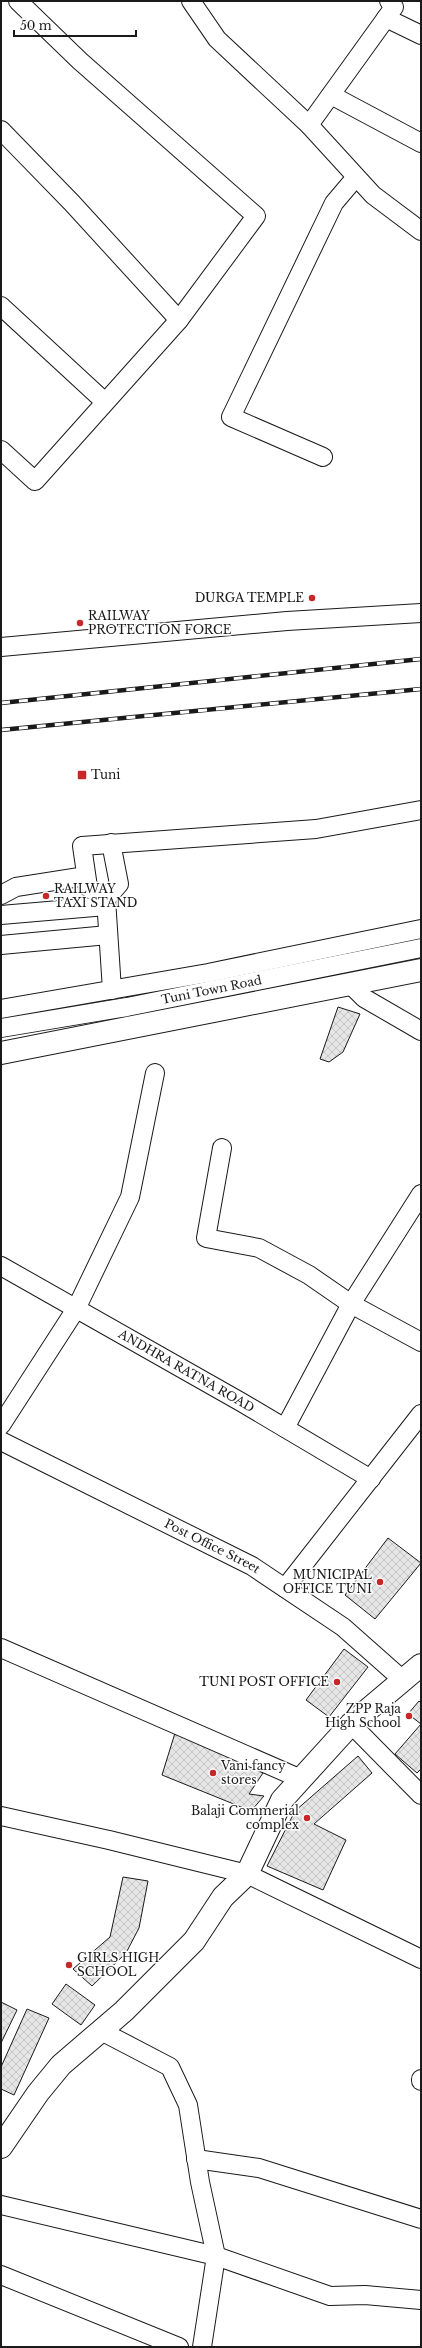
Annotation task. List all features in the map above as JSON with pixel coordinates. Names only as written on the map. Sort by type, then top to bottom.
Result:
[{"type":"main road","points":[[1,1053],[349,983],[421,970]]},
{"type":"main road","points":[[1,2147],[38,2094],[61,2065],[156,1981],[194,1942],[223,1897],[247,1874],[282,1800],[351,1724],[404,1681],[421,1665]]},
{"type":"street","points":[[1,450],[35,481],[179,320],[256,216],[114,91],[18,1]]},
{"type":"street","points":[[191,1],[217,38],[309,125],[373,195],[421,230]]},
{"type":"street","points":[[309,125],[392,7],[421,35]]},
{"type":"street","points":[[331,95],[421,143]]},
{"type":"street","points":[[1,130],[72,203],[179,320]]},
{"type":"street","points":[[323,457],[231,417],[334,203],[356,177]]},
{"type":"street","points":[[1,306],[105,402]]},
{"type":"street","points":[[1,647],[279,622],[421,613]]},
{"type":"street","points":[[106,903],[88,887],[82,846],[316,829],[421,810]]},
{"type":"street","points":[[111,843],[119,884],[106,903],[112,990]]},
{"type":"street","points":[[1,895],[16,887],[86,876]]},
{"type":"street","points":[[1,915],[106,903]]},
{"type":"street","points":[[1,1009],[208,973],[421,929]]},
{"type":"street","points":[[1,945],[108,935]]},
{"type":"street","name":"Tuni Town Road","points":[[1,1028],[127,1007],[421,948]]},
{"type":"street","points":[[349,983],[364,998],[421,1031]]},
{"type":"street","points":[[1,1425],[76,1309],[130,1197],[155,1073]]},
{"type":"street","points":[[222,1148],[206,1238],[259,1248],[309,1275],[351,1304],[421,1342]]},
{"type":"street","points":[[285,1428],[351,1304],[421,1194]]},
{"type":"street","name":"ANDHRA RATNA ROAD","points":[[1,1266],[285,1428],[371,1479]]},
{"type":"street","points":[[285,1588],[421,1414]]},
{"type":"street","name":"Post Office Street","points":[[1,1441],[252,1566],[343,1627],[404,1681]]},
{"type":"street","points":[[1,1648],[301,1779]]},
{"type":"street","points":[[351,1724],[421,1795]]},
{"type":"street","points":[[1,1816],[109,1840],[247,1874],[421,1959]]},
{"type":"street","points":[[101,2031],[170,2067],[188,2106],[196,2159],[216,2256],[202,2347]]},
{"type":"street","points":[[196,2159],[259,2168],[421,2219]]},
{"type":"street","points":[[1,2205],[216,2256],[330,2296],[365,2295],[421,2300]]},
{"type":"street","points":[[1,2275],[179,2347]]},
{"type":"building","points":[[338,1007],[360,1014],[343,1052],[329,1062],[320,1059]]},
{"type":"building","name":"MUNICIPAL OFFICE TUNI","points":[[388,1538],[421,1563],[375,1619],[345,1595]]},
{"type":"building","name":"TUNI POST OFFICE","points":[[344,1649],[368,1667],[329,1717],[306,1700]]},
{"type":"building","points":[[419,1701],[421,1703],[421,1724],[408,1714]]},
{"type":"building","points":[[421,1724],[421,1769],[417,1773],[395,1754]]},
{"type":"building","name":"Vani fancy stores","points":[[175,1733],[265,1770],[249,1794],[264,1796],[251,1811],[162,1775]]},
{"type":"building","name":"Balaji Commerial complex","points":[[358,1756],[372,1773],[314,1824],[346,1840],[323,1890],[267,1866],[295,1811]]},
{"type":"building","points":[[123,1877],[148,1881],[139,1928],[126,1953],[92,1986],[73,1969],[110,1937]]},
{"type":"building","points":[[66,1984],[95,2005],[81,2025],[52,2004]]},
{"type":"building","points":[[1,2002],[17,2010],[1,2043]]},
{"type":"building","points":[[27,2009],[49,2018],[14,2095],[1,2089],[1,2067]]},
{"type":"railway","points":[[1,703],[421,659]]},
{"type":"railway","points":[[1,730],[421,689]]},
{"type":"place","name":"DURGA TEMPLE","points":[[312,598]]},
{"type":"place","name":"RAILWAY PROTECTION FORCE","points":[[80,623]]},
{"type":"place","name":"Tuni","points":[[82,775]]},
{"type":"place","name":"RAILWAY TAXI STAND","points":[[46,896]]},
{"type":"place","name":"MUNICIPAL OFFICE TUNI","points":[[380,1582]]},
{"type":"place","name":"TUNI POST OFFICE","points":[[337,1682]]},
{"type":"place","name":"ZPP Raja High School","points":[[409,1716]]},
{"type":"place","name":"Vani fancy stores","points":[[213,1773]]},
{"type":"place","name":"Balaji Commerial complex","points":[[307,1818]]},
{"type":"place","name":"GIRLS HIGH SCHOOL","points":[[69,1965]]}]
